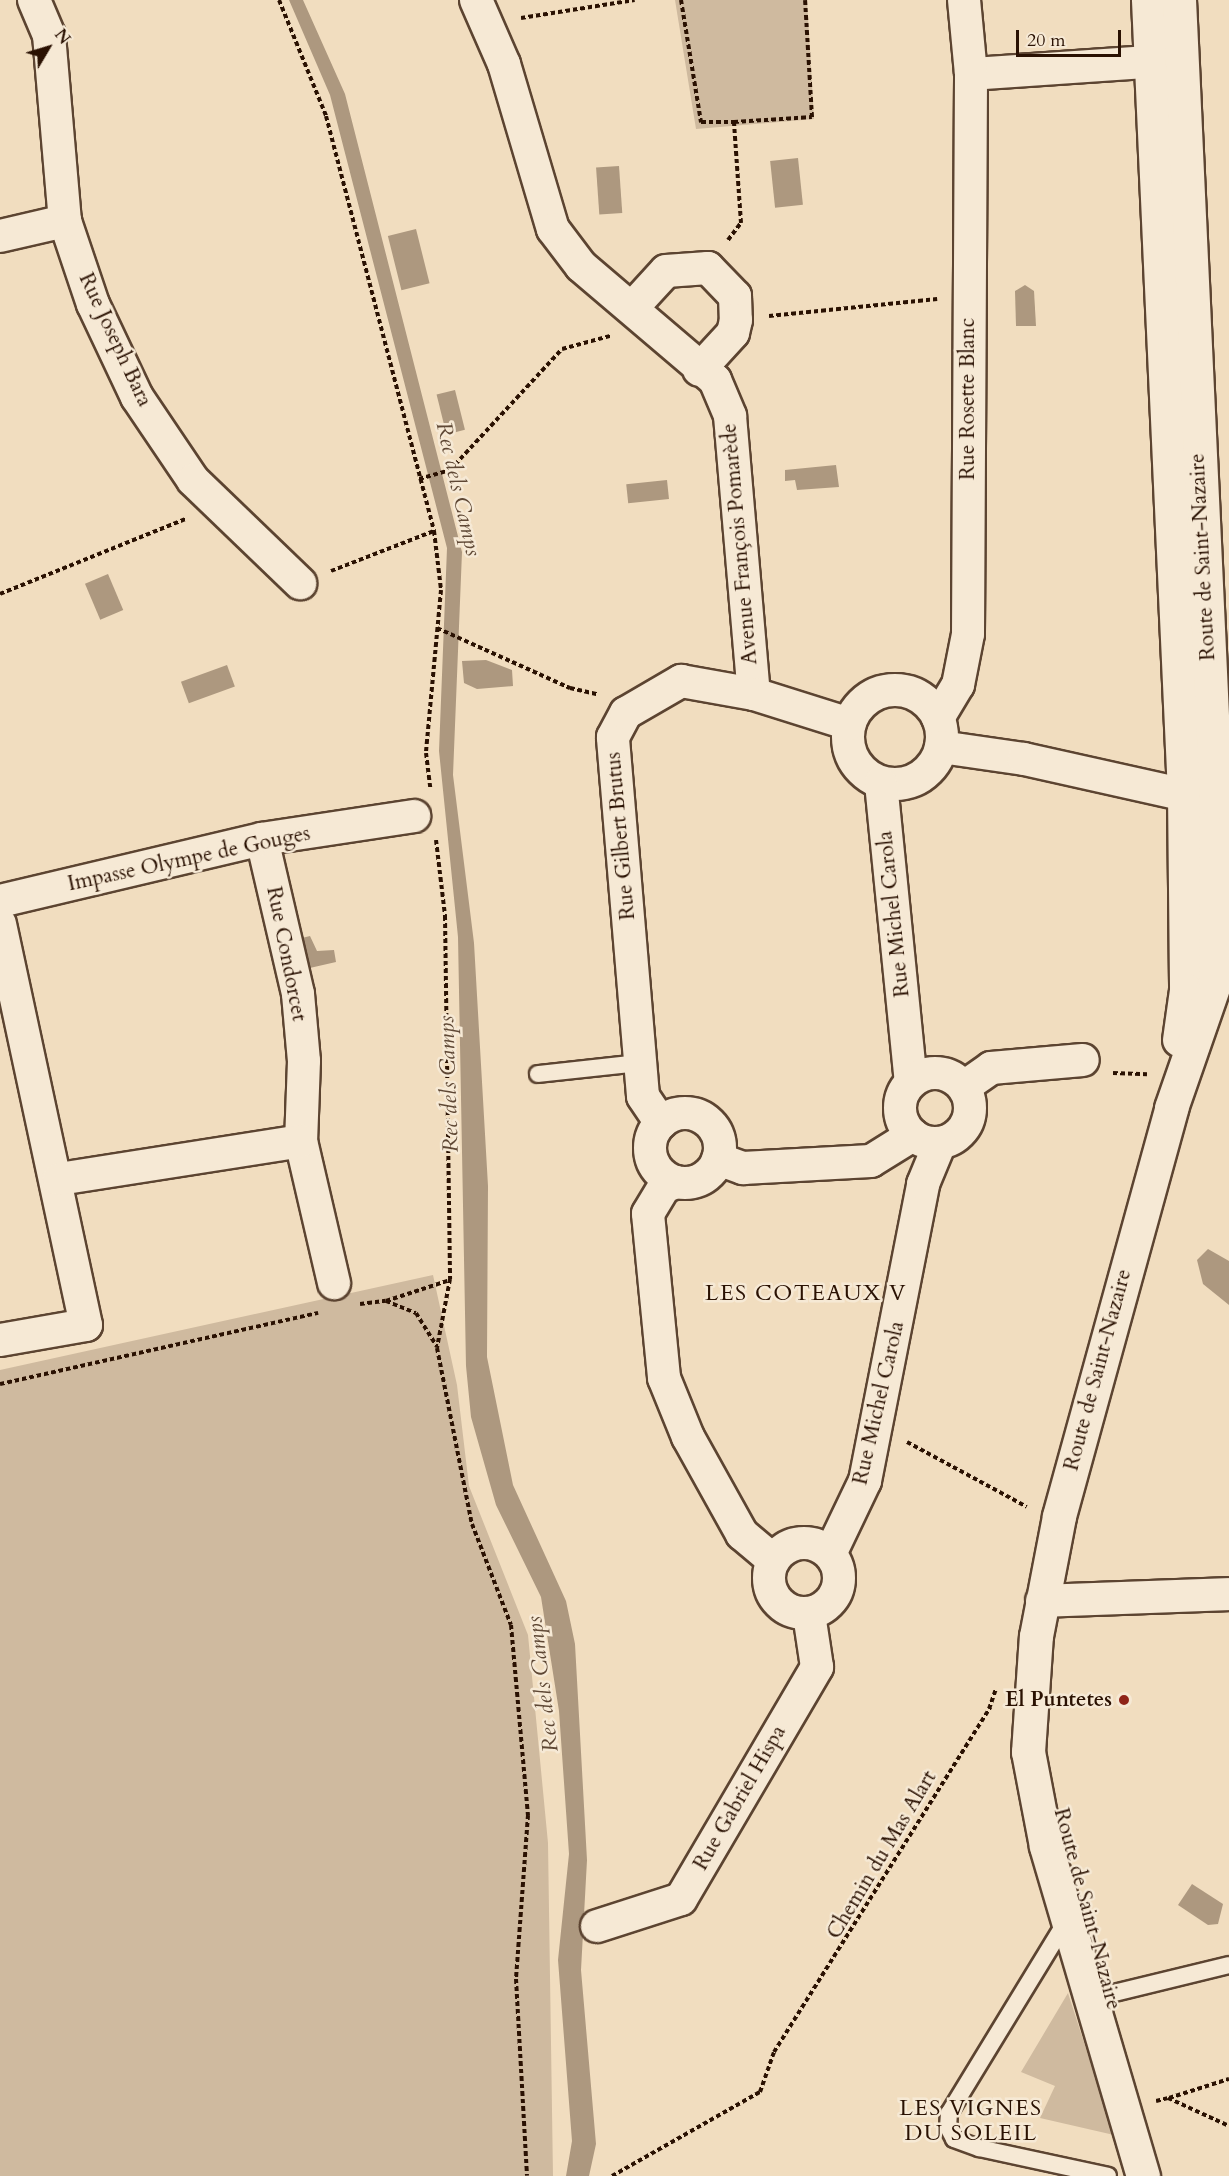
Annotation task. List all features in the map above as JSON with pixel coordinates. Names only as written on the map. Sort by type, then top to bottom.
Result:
[{"type":"street","name":"Rue Joseph Bara","points":[[33,0],[49,35],[65,221],[93,304],[137,397],[193,480],[217,506],[300,583]]},
{"type":"street","points":[[964,0],[971,74],[1166,60]]},
{"type":"street","name":"Route de Saint-Nazaire","points":[[1143,2176],[1067,1919],[1028,1752],[1036,1636],[1042,1601],[1094,1378],[1171,1107],[1215,982],[1223,804],[1166,60],[1148,0]]},
{"type":"street","name":"Route de Saint-Nazaire","points":[[1171,1107],[1186,990],[1184,792],[1166,60],[1179,0]]},
{"type":"street","name":"Avenue François Pomarède","points":[[481,12],[554,229],[581,266],[642,317],[699,370],[715,380],[730,416],[754,694]]},
{"type":"street","name":"Rue Rosette Blanc","points":[[939,732],[958,685],[968,634],[968,296],[971,74]]},
{"type":"street","points":[[0,236],[65,221]]},
{"type":"street","points":[[642,317],[666,271],[708,268],[735,296],[735,320],[733,333],[699,370]]},
{"type":"street","name":"Rue Gilbert Brutus","points":[[661,1123],[643,1096],[613,737],[626,713],[639,702],[681,681],[754,694],[849,724]]},
{"type":"street","points":[[900,690],[922,699],[939,732],[936,762],[912,782],[881,783],[867,777],[850,753],[849,724],[868,698],[900,690]]},
{"type":"street","points":[[939,732],[1184,792],[1223,804]]},
{"type":"street","name":"Rue Michel Carola","points":[[881,783],[911,1082]]},
{"type":"street","name":"Impasse Olympe de Gouges","points":[[0,901],[262,839],[427,813]]},
{"type":"street","name":"Rue Condorcet","points":[[262,839],[298,994],[304,1060],[301,1141],[336,1300]]},
{"type":"street","points":[[0,924],[59,1179],[86,1325],[0,1340]]},
{"type":"street","points":[[964,1087],[991,1068],[1083,1060]]},
{"type":"street","points":[[718,1159],[743,1168],[872,1161],[926,1139],[964,1128],[970,1115],[964,1087],[939,1073],[911,1082],[900,1109],[926,1139]]},
{"type":"street","points":[[676,1182],[664,1176],[651,1156],[650,1144],[661,1123],[689,1113],[704,1119],[720,1144],[718,1159],[701,1179],[676,1182],[664,1187],[648,1214],[664,1378],[688,1437],[742,1534],[773,1560]]},
{"type":"street","name":"Rue Michel Carola","points":[[830,1554],[865,1481],[923,1184],[926,1139]]},
{"type":"street","points":[[59,1179],[301,1141]]},
{"type":"street","points":[[800,1543],[830,1554],[839,1583],[834,1597],[809,1614],[783,1608],[774,1598],[769,1586],[773,1560],[800,1543]]},
{"type":"street","points":[[1042,1601],[1229,1594]]},
{"type":"street","name":"Rue Gabriel Hispa","points":[[597,1926],[681,1899],[817,1667],[809,1614]]},
{"type":"street","name":"Route de Saint-Nazaire","points":[[1036,1636],[1050,1766],[1068,1851],[1110,1994],[1156,2101],[1165,2176]]},
{"type":"lane","points":[[538,1074],[640,1063]]},
{"type":"lane","points":[[1067,1919],[949,2113],[948,2127],[954,2139],[979,2148],[1108,2176]]},
{"type":"lane","points":[[1110,1994],[1229,1965]]},
{"type":"path","points":[[279,0],[326,116],[434,531],[441,590],[426,753],[427,813],[445,916],[450,1279],[437,1346]]},
{"type":"path","points":[[481,12],[635,0]]},
{"type":"path","points":[[681,0],[701,122],[812,117],[805,0]]},
{"type":"path","points":[[708,268],[741,223],[734,122]]},
{"type":"path","points":[[735,320],[968,296]]},
{"type":"path","points":[[419,479],[450,470],[562,349],[642,317]]},
{"type":"path","points":[[0,594],[217,506]]},
{"type":"path","points":[[300,583],[434,531]]},
{"type":"path","points":[[438,628],[462,643],[570,688],[639,702]]},
{"type":"path","points":[[1083,1060],[1102,1073],[1153,1074]]},
{"type":"path","points":[[0,1384],[336,1300],[386,1301],[450,1279]]},
{"type":"path","points":[[386,1301],[416,1313],[437,1346],[472,1524],[511,1625],[528,1815],[516,1979],[527,2176]]},
{"type":"path","points":[[877,1426],[1038,1512]]},
{"type":"path","name":"Chemin du Mas Alart","points":[[612,2176],[760,2092],[774,2052],[1007,1681]]},
{"type":"path","points":[[1156,2101],[1229,2079]]},
{"type":"path","points":[[1156,2101],[1229,2126]]},
{"type":"shaded area","points":[[289,0],[303,0],[345,94],[462,552],[453,775],[474,943],[488,1186],[487,1357],[513,1485],[566,1601],[575,1644],[587,1860],[581,1970],[596,2144],[589,2176],[566,2176],[572,2141],[558,1960],[569,1854],[559,1711],[541,1597],[496,1505],[471,1417],[466,1366],[458,937],[439,751],[447,548],[330,95]]},
{"type":"shaded area","points":[[675,0],[807,0],[814,119],[696,129]]},
{"type":"shaded area","points":[[798,158],[803,205],[775,208],[770,161]]},
{"type":"shaded area","points":[[619,166],[622,213],[599,214],[596,168]]},
{"type":"shaded area","points":[[416,229],[430,283],[401,290],[388,236]]},
{"type":"shaded area","points":[[1025,285],[1034,291],[1036,326],[1016,326],[1015,291]]},
{"type":"shaded area","points":[[455,390],[465,430],[446,434],[437,395]]},
{"type":"shaded area","points":[[836,465],[839,487],[797,490],[795,480],[785,481],[785,470]]},
{"type":"shaded area","points":[[667,480],[669,499],[628,503],[626,484]]},
{"type":"shaded area","points":[[108,574],[123,610],[100,620],[85,584]]},
{"type":"shaded area","points":[[486,660],[512,670],[513,686],[477,689],[464,683],[462,661]]},
{"type":"shaded area","points":[[227,665],[235,687],[189,703],[181,682]]},
{"type":"shaded area","points":[[310,936],[317,951],[334,950],[336,962],[301,970],[294,940]]},
{"type":"shaded area","points":[[1208,1249],[1229,1261],[1229,1305],[1203,1284],[1197,1260]]},
{"type":"shaded area","points":[[433,1275],[457,1385],[469,1486],[528,1635],[548,1843],[553,2176],[0,2176],[0,1370]]},
{"type":"shaded area","points":[[1192,1884],[1223,1904],[1218,1924],[1208,1925],[1178,1905]]},
{"type":"shaded area","points":[[1068,1993],[1114,2135],[1040,2118],[1055,2086],[1021,2072]]},
{"type":"place","name":"El Puntetes","points":[[1124,1700]]},
{"type":"district","name":"LES COTEAUX V","points":[[806,1294]]},
{"type":"district","name":"LES VIGNES DU SOLEIL","points":[[971,2120]]},
{"type":"water label","name":"Rec dels Camps","points":[[458,489]]},
{"type":"water label","name":"Rec dels Camps","points":[[449,1084]]},
{"type":"water label","name":"Rec dels Camps","points":[[543,1684]]}]
